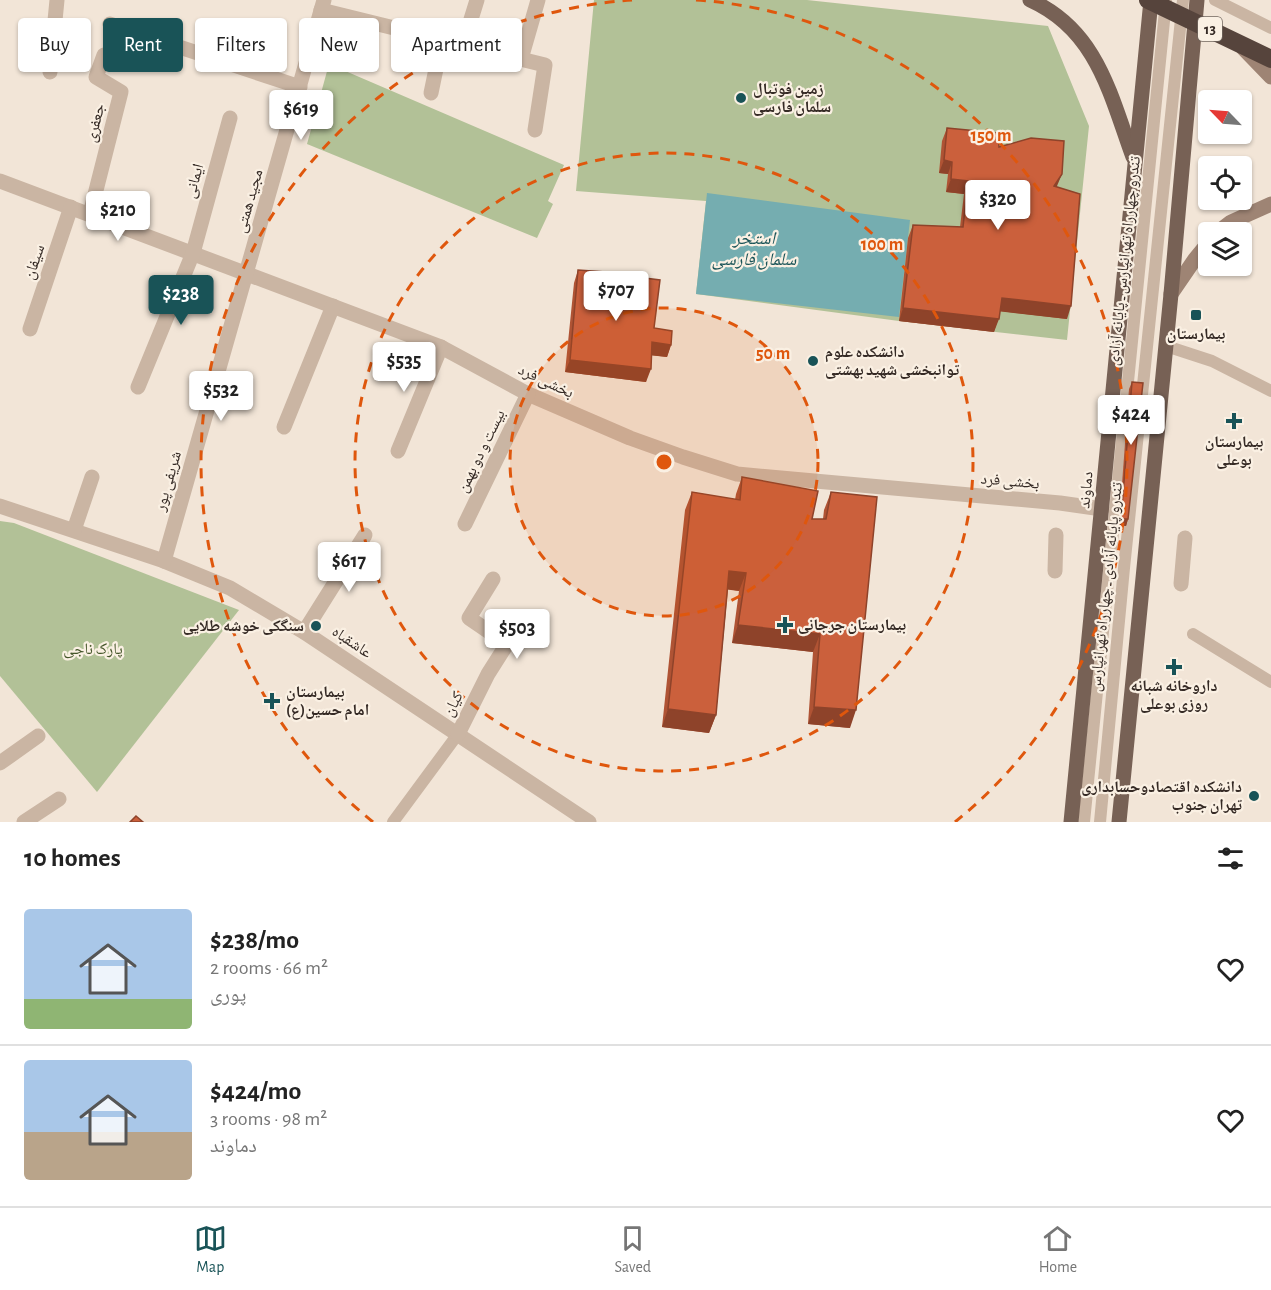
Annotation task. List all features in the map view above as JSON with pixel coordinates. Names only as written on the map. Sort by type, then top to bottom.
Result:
[{"type":"highway","name":"13","points":[[1150,0],[1271,59]]},
{"type":"main road","points":[[1030,0],[1048,8],[1071,26],[1087,46],[1105,82],[1134,162]]},
{"type":"main road","name":"دماوند","points":[[1071,822],[1150,0]]},
{"type":"main road","points":[[1119,822],[1171,294],[1184,71],[1197,0]]},
{"type":"main road","points":[[1236,41],[1271,77]]},
{"type":"main road","points":[[1231,222],[1271,204]]},
{"type":"main road","points":[[1171,294],[1198,255]]},
{"type":"street","points":[[55,18],[57,0]]},
{"type":"street","points":[[471,18],[477,0]]},
{"type":"street","points":[[522,56],[538,0]]},
{"type":"street","points":[[323,5],[391,25]]},
{"type":"street","name":"مجید همتی","points":[[247,273],[323,5]]},
{"type":"street","points":[[183,48],[300,87]]},
{"type":"street","points":[[522,59],[545,65],[535,130]]},
{"type":"street","name":"جعفری","points":[[90,214],[121,92],[96,77],[103,60]]},
{"type":"street","points":[[431,93],[435,72]]},
{"type":"street","name":"ایمانی","points":[[138,387],[193,253],[230,118]]},
{"type":"street","name":"بخشی فرد","points":[[0,181],[441,347],[528,394],[630,438],[737,474],[1060,503],[1102,509]]},
{"type":"street","name":"سیفان","points":[[30,329],[72,207]]},
{"type":"street","name":"شریفی پور","points":[[164,561],[247,273]]},
{"type":"street","points":[[284,428],[333,306]]},
{"type":"street","points":[[398,452],[441,347]]},
{"type":"street","name":"بیست و دو بهمن","points":[[465,524],[528,394]]},
{"type":"street","points":[[74,531],[92,477]]},
{"type":"street","name":"عاشقباه","points":[[0,506],[164,561],[230,588],[304,632],[589,822]]},
{"type":"street","points":[[1055,571],[1056,535]]},
{"type":"street","points":[[304,632],[365,536]]},
{"type":"street","points":[[1181,585],[1185,538]]},
{"type":"street","name":"کیان","points":[[458,734],[488,674],[507,644],[469,618],[493,579]]},
{"type":"street","points":[[0,763],[38,736]]},
{"type":"street","points":[[24,822],[59,799]]},
{"type":"lane","name":"تندرو چهارراه تهرانپارس ـ پایانه آزادی","points":[[1084,822],[1166,0]]},
{"type":"lane","name":"تندرو پایانه آزادی ـ چهارراه تهرانپارس","points":[[1100,822],[1124,568],[1184,71],[1183,0]]},
{"type":"lane","points":[[1215,0],[1271,28]]},
{"type":"lane","points":[[1166,346],[1212,361],[1271,391]]},
{"type":"lane","points":[[1193,634],[1271,682]]},
{"type":"lane","points":[[393,822],[458,734]]},
{"type":"green space","points":[[594,0],[807,0],[1048,26],[1089,126],[1067,340],[899,321],[696,294],[706,201],[576,191]]},
{"type":"green space","points":[[327,72],[348,72],[564,165],[548,201],[553,204],[537,238],[307,144]]},
{"type":"green space","name":"پارک ناجی","points":[[0,521],[14,523],[239,610],[97,792],[0,676]]},
{"type":"water","name":"استخر سلمان فارسی","points":[[707,193],[910,220],[899,317],[696,294]]},
{"type":"building","points":[[947,128],[998,133],[999,147],[1031,138],[1064,141],[1062,174],[1054,186],[1080,194],[1071,306],[1002,298],[999,319],[903,308],[913,225],[963,227],[968,181],[951,179],[952,162],[944,160]]},
{"type":"building","points":[[578,270],[605,272],[603,295],[618,295],[621,275],[660,280],[654,328],[672,331],[671,345],[652,342],[651,369],[570,360]]},
{"type":"building","points":[[1132,382],[1143,383],[1128,519],[1121,519]]},
{"type":"building","points":[[742,477],[818,491],[812,519],[826,519],[831,492],[877,497],[856,710],[814,707],[820,634],[738,625],[746,573],[729,571],[716,715],[668,709],[692,492],[740,500]]},
{"type":"building","points":[[136,816],[143,822],[130,822]]},
{"type":"place","name":"زمین فوتبال سلمان فارسی","points":[[741,98]]},
{"type":"place","name":"بیمارستان","points":[[1196,315]]},
{"type":"place","name":"دانشکده علوم توانبخشی شهید بهشتی","points":[[813,361]]},
{"type":"place","name":"بیمارستان بوعلی","points":[[1234,421]]},
{"type":"place","name":"بیمارستان جرجانی","points":[[785,625]]},
{"type":"place","name":"سنگکی خوشه طلایی","points":[[316,626]]},
{"type":"place","name":"داروخانه شبانه روزی بوعلی","points":[[1174,667]]},
{"type":"place","name":"بیمارستان امام حسین(ع)","points":[[272,701]]},
{"type":"place","name":"دانشکده اقتصادوحسابداری تهران جنوب","points":[[1254,796]]}]
